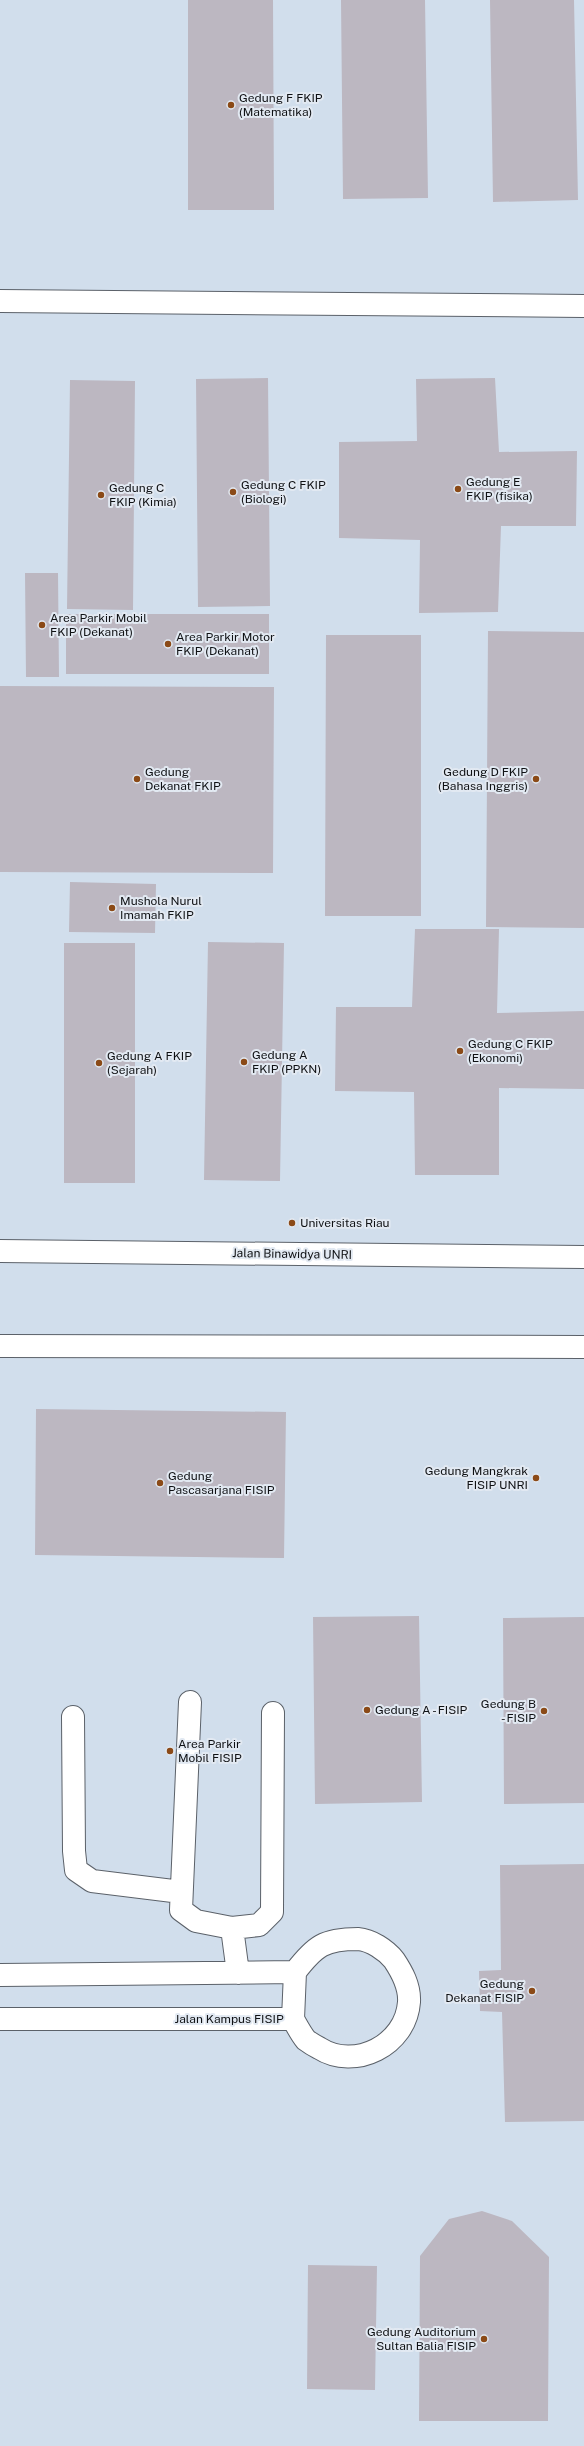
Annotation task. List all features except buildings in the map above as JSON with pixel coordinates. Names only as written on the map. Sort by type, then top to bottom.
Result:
[{"type":"lane","points":[[0,301],[584,306]]},
{"type":"lane","name":"Jalan Binawidya UNRI","points":[[0,1251],[584,1257]]},
{"type":"lane","points":[[0,1346],[584,1347]]},
{"type":"lane","points":[[190,1702],[181,1910],[196,1921],[232,1928],[259,1925],[272,1912],[273,1713]]},
{"type":"lane","points":[[73,1717],[74,1852],[76,1870],[92,1881],[181,1892]]},
{"type":"lane","points":[[232,1928],[238,1973]]},
{"type":"lane","name":"Jalan Kampus FISIP","points":[[0,2020],[293,2020],[307,2041],[330,2055],[357,2058],[382,2048],[401,2028],[409,2002],[404,1974],[388,1952],[364,1940],[336,1939],[312,1950],[295,1972]]},
{"type":"lane","points":[[0,1975],[295,1972],[293,2020]]},
{"type":"shaded area","name":"Universitas Riau","points":[[0,0],[584,0],[584,2446],[0,2446]]},
{"type":"place","name":"Gedung F FKIP (Matematika)","points":[[231,105]]},
{"type":"place","name":"Gedung E FKIP (fisika)","points":[[458,489]]},
{"type":"place","name":"Gedung C FKIP (Biologi)","points":[[233,492]]},
{"type":"place","name":"Gedung C FKIP (Kimia)","points":[[101,495]]},
{"type":"place","name":"Area Parkir Mobil FKIP (Dekanat)","points":[[42,625]]},
{"type":"place","name":"Area Parkir Motor FKIP (Dekanat)","points":[[168,644]]},
{"type":"place","name":"Gedung Dekanat FKIP","points":[[137,779]]},
{"type":"place","name":"Gedung D FKIP (Bahasa Inggris)","points":[[536,779]]},
{"type":"place","name":"Mushola Nurul Imamah FKIP","points":[[112,908]]},
{"type":"place","name":"Gedung C FKIP (Ekonomi)","points":[[460,1051]]},
{"type":"place","name":"Gedung A FKIP (PPKN)","points":[[244,1062]]},
{"type":"place","name":"Gedung A FKIP (Sejarah)","points":[[99,1063]]},
{"type":"place","name":"Universitas Riau","points":[[292,1223]]},
{"type":"place","name":"Gedung Mangkrak FISIP UNRI","points":[[536,1478]]},
{"type":"place","name":"Gedung Pascasarjana FISIP","points":[[160,1483]]},
{"type":"place","name":"Gedung A - FISIP","points":[[367,1710]]},
{"type":"place","name":"Gedung B - FISIP","points":[[544,1711]]},
{"type":"place","name":"Area Parkir Mobil FISIP","points":[[170,1751]]},
{"type":"place","name":"Gedung Dekanat FISIP","points":[[532,1991]]},
{"type":"place","name":"Gedung Auditorium Sultan Balia FISIP","points":[[484,2339]]}]
